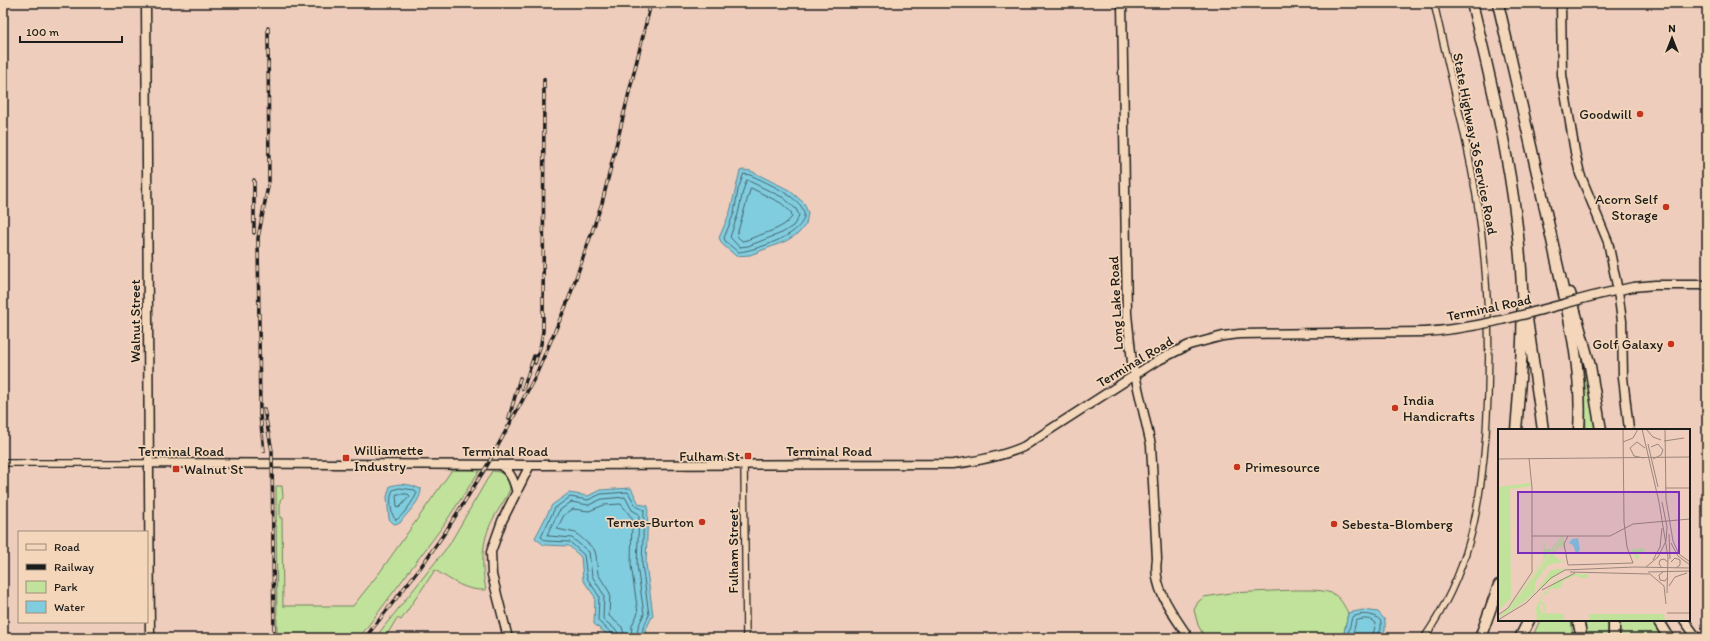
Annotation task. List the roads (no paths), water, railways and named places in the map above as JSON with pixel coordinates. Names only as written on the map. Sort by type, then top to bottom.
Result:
[{"type":"highway","points":[[1472,3],[1496,101],[1506,150],[1513,200],[1522,289],[1543,429]]},
{"type":"highway","points":[[1498,3],[1539,177],[1575,347],[1580,395],[1579,429]]},
{"type":"highway","points":[[1539,177],[1590,366],[1601,429]]},
{"type":"highway","points":[[1516,429],[1522,361],[1522,289]]},
{"type":"highway","points":[[1480,638],[1498,589]]},
{"type":"highway","points":[[1520,638],[1528,621]]},
{"type":"highway","points":[[1578,621],[1582,638]]},
{"type":"highway","points":[[1614,621],[1614,638]]},
{"type":"highway","points":[[1659,621],[1669,638]]},
{"type":"street","name":"Walnut Street","points":[[146,3],[150,638]]},
{"type":"street","name":"Long Lake Road","points":[[1122,3],[1127,314],[1135,375],[1151,445],[1158,559],[1155,570],[1158,585],[1171,613],[1189,638]]},
{"type":"street","name":"State Highway 36 Service Road","points":[[1424,638],[1445,606],[1455,586],[1470,544],[1481,480],[1486,432],[1489,377],[1486,285],[1480,221],[1466,145],[1434,3]]},
{"type":"street","points":[[1561,3],[1562,75],[1575,152],[1580,174],[1608,242],[1618,291],[1622,320],[1623,377],[1629,429]]},
{"type":"street","name":"Terminal Road","points":[[3,463],[500,465],[953,464],[990,458],[1012,452],[1040,437],[1172,352],[1189,345],[1223,336],[1240,334],[1425,332],[1451,330],[1492,324],[1601,294],[1618,291],[1655,285],[1707,285]]},
{"type":"street","name":"Fulham Street","points":[[744,464],[746,638]]},
{"type":"street","points":[[500,465],[509,471],[517,493]]},
{"type":"street","points":[[508,638],[492,575],[491,552],[502,521],[530,465]]},
{"type":"street","points":[[1685,621],[1697,638]]},
{"type":"water","points":[[740,171],[751,171],[789,190],[804,203],[808,213],[806,224],[799,233],[786,241],[750,255],[736,256],[723,245],[719,238],[730,212]]},
{"type":"water","points":[[400,484],[410,485],[421,489],[419,498],[414,506],[400,523],[394,524],[389,519],[387,497],[390,486]]},
{"type":"water","points":[[631,488],[639,504],[648,506],[646,564],[653,615],[646,629],[645,638],[612,638],[594,624],[595,597],[583,580],[581,557],[569,546],[544,545],[535,538],[552,505],[569,493],[588,496],[600,490]]},
{"type":"water","points":[[1363,610],[1378,612],[1385,620],[1385,630],[1380,638],[1343,638],[1348,613]]},
{"type":"railway","points":[[365,638],[420,568],[446,531],[488,464],[535,377],[568,301],[602,203],[651,3]]},
{"type":"railway","points":[[264,451],[260,415],[258,238],[269,181],[268,28]]},
{"type":"railway","points":[[535,363],[541,344],[543,331],[544,79]]},
{"type":"railway","points":[[254,180],[254,233]]},
{"type":"railway","points":[[523,389],[534,356]]},
{"type":"railway","points":[[509,418],[520,378]]},
{"type":"railway","points":[[264,409],[272,451],[274,638]]},
{"type":"place","name":"Goodwill","points":[[1640,114]]},
{"type":"place","name":"Acorn Self Storage","points":[[1666,207]]},
{"type":"place","name":"Golf Galaxy","points":[[1671,344]]},
{"type":"place","name":"India Handicrafts","points":[[1395,408]]},
{"type":"place","name":"Fulham St","points":[[748,456]]},
{"type":"place","name":"Williamette Industry","points":[[346,458]]},
{"type":"place","name":"Primesource","points":[[1237,467]]},
{"type":"place","name":"Walnut St","points":[[176,469]]},
{"type":"place","name":"Ternes-Burton","points":[[702,522]]},
{"type":"place","name":"Sebesta-Blomberg","points":[[1334,524]]}]
